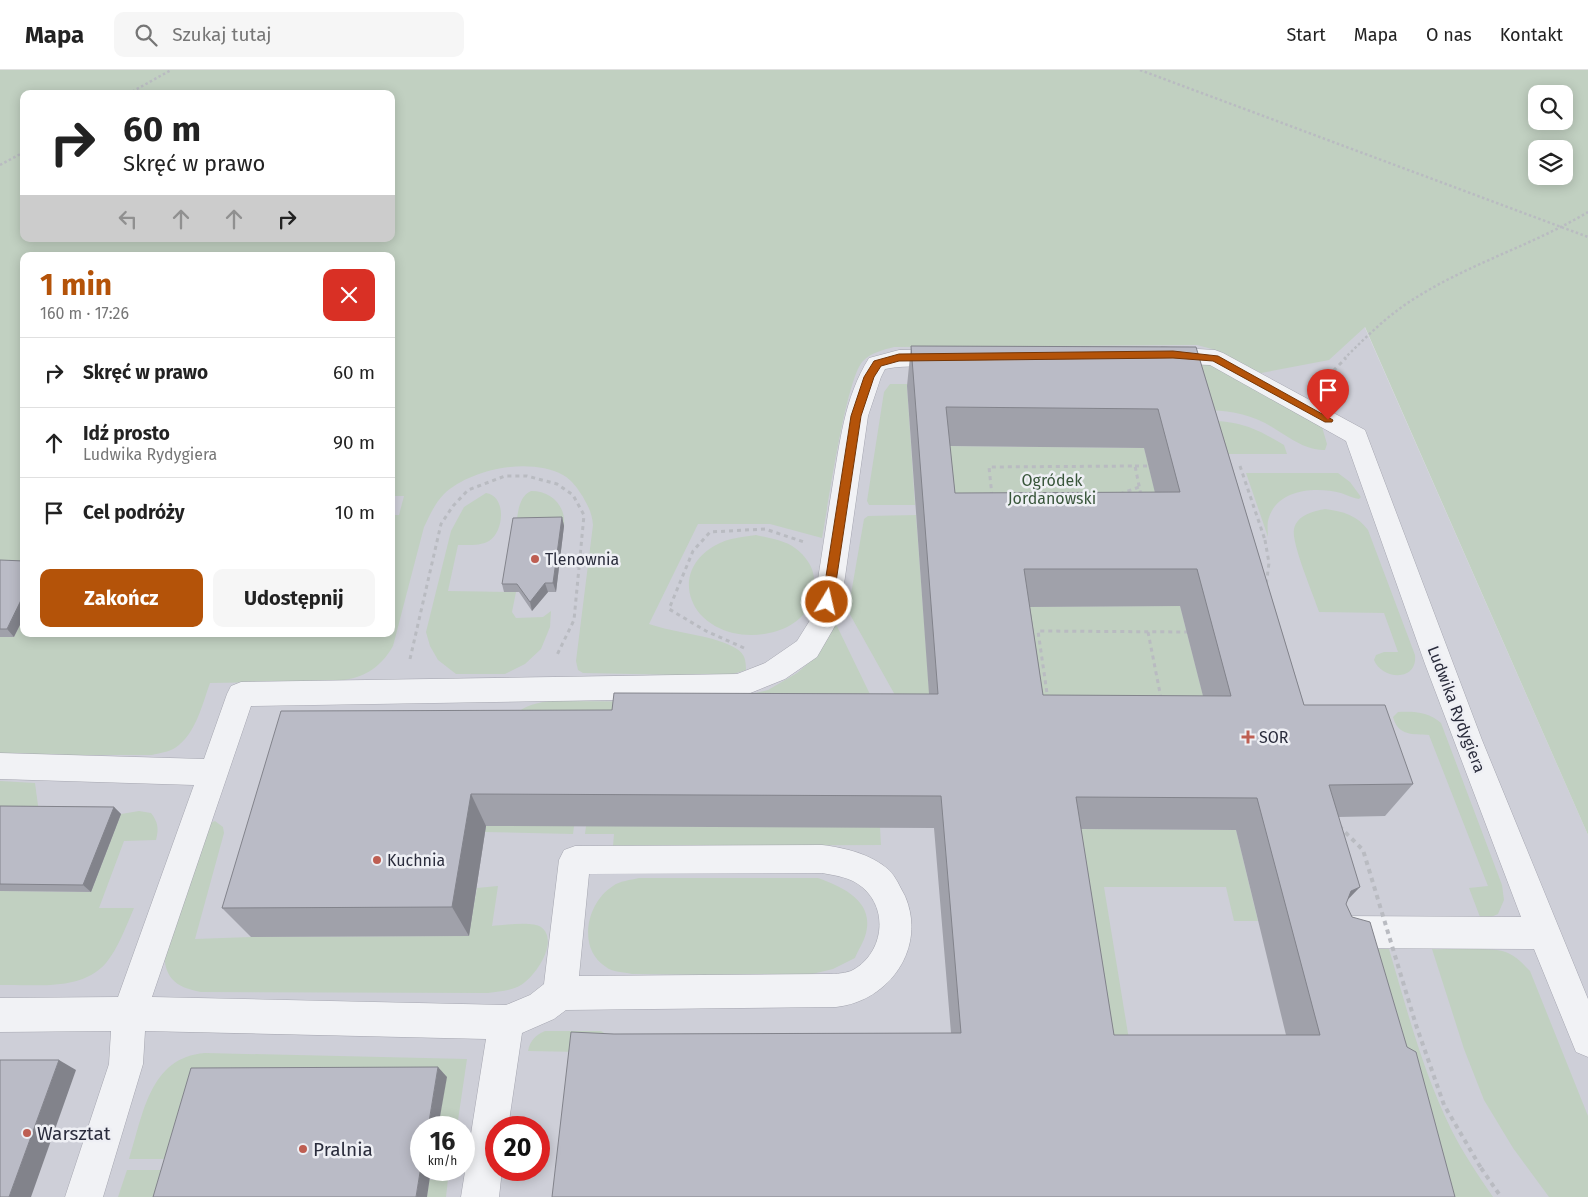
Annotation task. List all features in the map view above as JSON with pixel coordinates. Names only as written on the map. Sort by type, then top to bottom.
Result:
[{"type":"lane","name":"Ludwika Rydygiera","points":[[1134,355],[1215,358],[1356,436],[1441,669],[1588,1040]]},
{"type":"lane","points":[[84,1197],[126,1064],[129,1014],[240,694],[738,686],[775,671],[806,649],[825,619],[856,416],[869,377],[877,363],[899,358],[968,357]]},
{"type":"lane","points":[[0,766],[213,772]]},
{"type":"lane","points":[[0,1015],[129,1014],[506,1022],[542,1007],[560,993],[824,991],[854,986],[879,970],[892,949],[897,924],[889,897],[874,877],[850,862],[822,859],[575,860],[560,993]]},
{"type":"lane","points":[[1336,932],[1544,933]]},
{"type":"lane","points":[[480,1197],[506,1022]]},
{"type":"path","points":[[135,90],[171,70]]},
{"type":"path","points":[[1140,70],[1588,237]]},
{"type":"path","points":[[0,165],[20,154]]},
{"type":"path","points":[[1301,404],[1381,322],[1430,288],[1564,228],[1588,212]]},
{"type":"path","points":[[993,503],[988,466],[1148,466]]},
{"type":"path","points":[[1135,466],[1141,496]]},
{"type":"path","points":[[1240,466],[1270,554],[1271,567],[1265,589]]},
{"type":"path","points":[[402,692],[441,524],[453,506],[468,490],[505,476],[527,476],[557,484],[573,495],[584,515],[574,620],[555,658],[525,690]]},
{"type":"path","points":[[1112,496],[1139,487]]},
{"type":"path","points":[[775,671],[748,649],[706,631],[669,609],[693,551],[710,532],[765,529],[835,553]]},
{"type":"path","points":[[1048,703],[1038,631],[1187,632]]},
{"type":"path","points":[[1148,632],[1162,702]]},
{"type":"path","points":[[1338,824],[1363,850],[1416,1025],[1444,1105],[1481,1168],[1501,1197]]},
{"type":"shaded area","points":[[1362,321],[1588,835],[1588,1197],[0,1197],[0,478],[20,464],[20,637],[395,637],[395,451],[859,325]]},
{"type":"green space","points":[[0,70],[1588,70],[1588,835],[1365,327],[1329,360],[1261,373],[1212,349],[1197,345],[894,347],[873,354],[863,361],[850,391],[838,444],[822,538],[770,524],[698,524],[649,624],[717,640],[737,649],[742,653],[746,670],[727,676],[583,673],[578,670],[576,661],[593,525],[591,514],[579,491],[563,475],[534,467],[501,468],[485,472],[455,485],[438,501],[424,527],[393,646],[382,661],[369,672],[361,676],[334,681],[210,683],[197,718],[188,735],[173,749],[152,755],[0,755],[0,637],[14,637],[20,625],[20,637],[395,637],[395,515],[399,515],[404,496],[395,496],[395,252],[20,252],[20,569],[0,569]]},
{"type":"green space","points":[[1175,360],[1207,363],[1322,427],[1327,444],[1325,450],[1317,450],[1301,445],[1265,423],[1242,414],[1204,410]]},
{"type":"green space","points":[[890,384],[911,384],[907,386],[915,505],[869,505],[867,501],[884,392]]},
{"type":"green space","points":[[1191,420],[1229,422],[1249,427],[1284,445],[1287,454],[1218,454]]},
{"type":"green space","name":"Ogródek Jordanowski","points":[[940,446],[1144,448],[1165,531],[949,532]]},
{"type":"green space","points":[[1246,473],[1338,473],[1350,482],[1361,497],[1359,499],[1341,493],[1320,490],[1297,492],[1287,496],[1272,510],[1268,521],[1268,537]]},
{"type":"green space","points":[[531,491],[545,494],[556,501],[563,512],[564,526],[516,526],[518,511],[523,497]]},
{"type":"green space","points":[[486,493],[493,496],[500,507],[501,515],[498,530],[485,543],[458,545],[448,591],[516,592],[512,612],[516,618],[543,617],[551,611],[550,627],[541,649],[525,664],[505,674],[456,674],[438,660],[430,646],[426,632],[451,531],[464,507]]},
{"type":"green space","points":[[1325,509],[1350,515],[1360,521],[1368,530],[1415,655],[1411,670],[1405,674],[1391,674],[1384,671],[1378,667],[1374,660],[1376,655],[1384,652],[1398,652],[1384,613],[1319,612],[1299,557],[1294,529],[1302,517]]},
{"type":"green space","points":[[916,515],[932,729],[914,729],[848,611],[864,519],[868,516]]},
{"type":"green space","points":[[756,535],[786,543],[803,555],[813,573],[813,597],[804,614],[796,622],[765,634],[743,635],[715,626],[700,614],[690,595],[690,576],[693,567],[706,551],[730,539]]},
{"type":"green space","points":[[1180,606],[1212,730],[1051,730],[976,607]]},
{"type":"green space","points":[[835,622],[881,717],[511,718],[528,706],[547,701],[718,702],[768,690],[797,673],[811,661]]},
{"type":"green space","points":[[1398,712],[1421,713],[1431,716],[1441,723],[1502,885],[1504,900],[1498,914],[1489,918],[1480,917],[1469,888],[1488,886],[1429,735],[1412,734],[1402,731],[1398,728],[1393,717]]},
{"type":"green space","points":[[0,781],[35,783],[39,813],[0,813]]},
{"type":"green space","points":[[139,811],[151,813],[158,829],[157,836],[156,840],[124,841],[99,908],[134,908],[111,957],[96,972],[84,979],[56,985],[0,985],[0,891],[91,892],[121,814]]},
{"type":"green space","points":[[215,821],[223,827],[224,833],[195,939],[468,936],[477,888],[498,886],[492,926],[510,924],[537,925],[546,933],[547,949],[533,975],[527,981],[509,990],[488,993],[201,992],[184,987],[177,984],[169,974],[164,959],[164,950],[208,824]]},
{"type":"green space","points":[[486,826],[574,826],[573,834],[485,832]]},
{"type":"green space","points":[[586,826],[880,827],[881,845],[613,846],[614,834],[585,834]]},
{"type":"green space","points":[[1063,829],[1236,830],[1258,921],[1234,921],[1226,887],[1104,887],[1132,1058],[1097,1058]]},
{"type":"green space","points":[[639,878],[818,878],[846,891],[861,904],[867,922],[866,933],[855,958],[833,969],[804,976],[632,974],[615,971],[606,967],[597,959],[591,949],[588,938],[588,926],[591,914],[596,903],[613,886]]},
{"type":"green space","points":[[1341,948],[1389,949],[1416,1040],[1441,1107],[1461,1147],[1493,1197],[1411,1197]]},
{"type":"green space","points":[[1432,949],[1501,951],[1520,961],[1530,971],[1588,1116],[1588,1197],[1549,1197],[1513,1148],[1484,1100],[1464,1049]]},
{"type":"green space","points":[[545,1031],[601,1031],[609,1036],[582,1052],[528,1051],[534,1038]]},
{"type":"green space","points":[[205,1053],[467,1059],[459,1116],[440,1116],[446,1077],[164,1159],[129,1159],[151,1091],[171,1065],[186,1057]]},
{"type":"green space","points":[[127,1170],[179,1170],[171,1197],[118,1197]]},
{"type":"green space","points":[[429,1181],[448,1181],[446,1197],[427,1197]]},
{"type":"building","points":[[911,346],[1196,347],[1304,705],[1385,705],[1413,784],[1329,785],[1360,887],[1351,891],[1346,904],[1352,917],[1370,922],[1407,1047],[1416,1052],[1455,1197],[552,1197],[571,1032],[614,1034],[961,1033],[941,796],[471,794],[452,907],[222,908],[281,711],[612,710],[614,693],[938,694]],"holes":[[[946,407],[1158,409],[1180,492],[955,493]],[[1024,569],[1197,569],[1231,696],[1043,695]],[[1076,797],[1257,798],[1320,1035],[1114,1035]]]},
{"type":"building","name":"Tlenownia","points":[[562,517],[553,583],[545,583],[530,602],[517,584],[502,584],[513,518]]},
{"type":"building","points":[[0,560],[20,561],[20,602],[7,629],[0,629]]},
{"type":"building","points":[[0,806],[114,807],[83,885],[0,884]]},
{"type":"building","name":"Warsztat","points":[[0,1060],[59,1060],[9,1197],[0,1197]]},
{"type":"building","name":"Pralnia","points":[[438,1067],[430,1116],[410,1116],[410,1181],[419,1181],[416,1197],[153,1197],[191,1068]]},
{"type":"place","name":"Tlenownia","points":[[535,559]]},
{"type":"place","name":"SOR","points":[[1248,737]]},
{"type":"place","name":"Kuchnia","points":[[377,860]]},
{"type":"place","name":"Warsztat","points":[[27,1133]]},
{"type":"place","name":"Pralnia","points":[[303,1149]]},
{"type":"route","points":[[827,602],[856,416],[869,377],[877,363],[899,358],[1173,355],[1215,358],[1328,420]]}]
